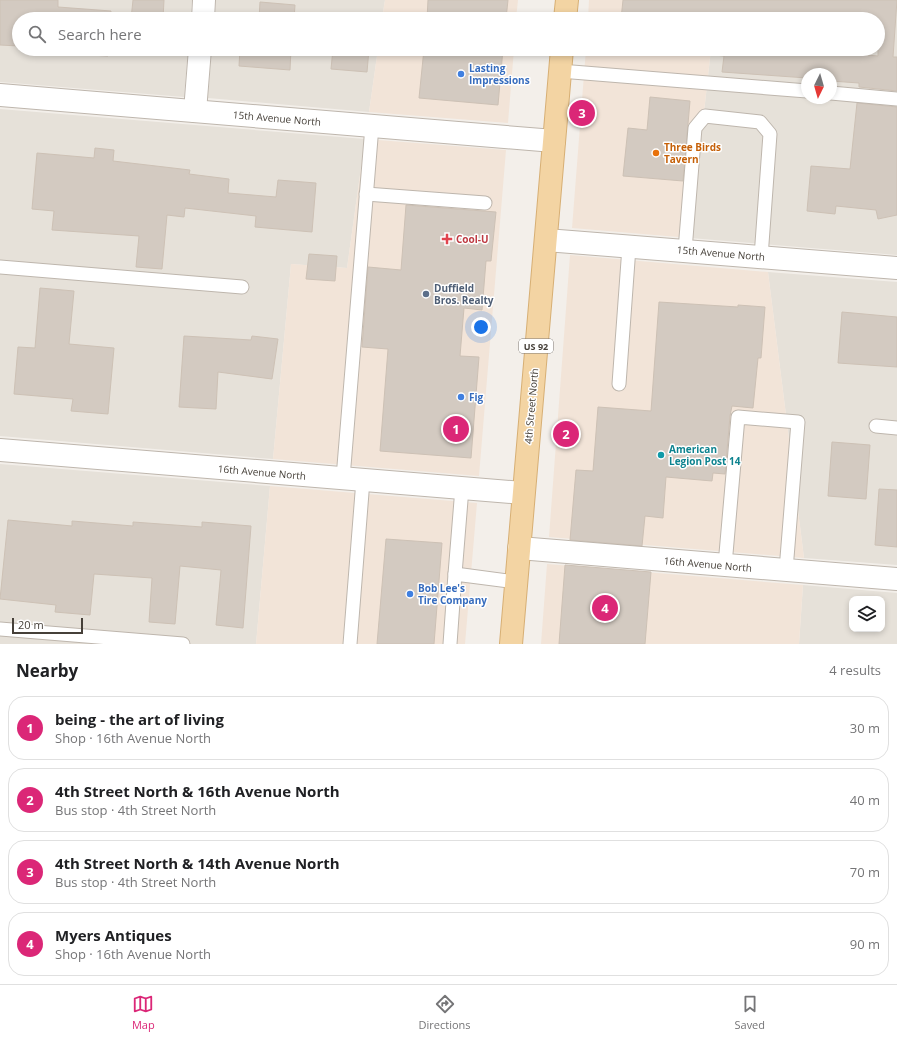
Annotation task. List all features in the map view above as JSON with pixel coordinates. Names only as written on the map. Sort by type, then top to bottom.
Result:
[{"type":"main road","points":[[565,12],[566,0]]},
{"type":"main road","name":"4th Street North","points":[[510,644],[561,56]]},
{"type":"street","points":[[203,12],[204,0]]},
{"type":"street","points":[[195,111],[199,56]]},
{"type":"street","name":"15th Avenue North","points":[[0,95],[554,141]]},
{"type":"street","name":"15th Avenue North","points":[[546,240],[897,268]]},
{"type":"street","name":"16th Avenue North","points":[[0,450],[523,493]]},
{"type":"street","name":"16th Avenue North","points":[[519,548],[897,579]]},
{"type":"lane","points":[[560,71],[801,91]]},
{"type":"lane","points":[[837,94],[897,99]]},
{"type":"lane","points":[[684,250],[695,128],[705,116],[760,122],[770,134],[762,257]]},
{"type":"lane","points":[[350,644],[353,479],[366,194],[372,126]]},
{"type":"lane","points":[[366,194],[485,202]]},
{"type":"lane","points":[[619,384],[629,247]]},
{"type":"lane","points":[[0,267],[242,287]]},
{"type":"lane","points":[[725,565],[738,417],[798,422],[786,570]]},
{"type":"lane","points":[[876,426],[897,428]]},
{"type":"lane","points":[[450,644],[462,488]]},
{"type":"lane","points":[[455,574],[516,582]]},
{"type":"lane","points":[[0,629],[183,644]]},
{"type":"shaded area","points":[[0,0],[192,0],[191,12],[12,12],[12,56],[187,56],[184,97],[0,82]]},
{"type":"shaded area","points":[[216,0],[385,0],[383,12],[215,12]]},
{"type":"shaded area","points":[[385,0],[518,0],[517,12],[383,12]]},
{"type":"shaded area","points":[[589,0],[716,0],[715,12],[588,12]]},
{"type":"shaded area","points":[[897,0],[897,255],[690,238],[710,56],[885,56],[885,12]]},
{"type":"shaded area","points":[[211,56],[377,56],[369,112],[208,98]]},
{"type":"shaded area","points":[[377,56],[513,56],[508,123],[369,112]]},
{"type":"shaded area","points":[[585,56],[710,56],[690,238],[572,228]]},
{"type":"shaded area","points":[[0,109],[365,139],[347,268],[291,264],[273,459],[0,436]]},
{"type":"shaded area","points":[[365,139],[506,150],[479,476],[273,459],[291,264],[347,268]]},
{"type":"shaded area","points":[[570,255],[768,272],[804,558],[549,537]]},
{"type":"shaded area","points":[[768,272],[897,282],[897,565],[804,558]]},
{"type":"shaded area","points":[[0,464],[270,486],[256,644],[0,644]]},
{"type":"shaded area","points":[[270,486],[477,503],[465,644],[256,644]]},
{"type":"shaded area","points":[[547,564],[803,585],[799,644],[541,644]]},
{"type":"shaded area","points":[[803,585],[897,593],[897,644],[799,644]]},
{"type":"building","points":[[0,0],[58,0],[58,7],[111,11],[12,12],[12,46],[0,45]]},
{"type":"building","points":[[133,0],[164,0],[163,12],[132,12]]},
{"type":"building","points":[[428,0],[508,0],[507,12],[427,12]]},
{"type":"building","points":[[623,0],[897,0],[893,57],[897,57],[897,91],[859,87],[859,83],[837,81],[837,68],[801,68],[801,78],[722,72],[724,56],[885,56],[885,12],[622,12]]},
{"type":"building","points":[[260,2],[295,5],[294,12],[259,12]]},
{"type":"building","points":[[240,56],[291,56],[290,70],[239,66]]},
{"type":"building","points":[[332,56],[368,56],[367,72],[331,69]]},
{"type":"building","name":"Lasting Impressions","points":[[423,56],[502,56],[498,105],[419,98]]},
{"type":"building","name":"Three Birds Tavern","points":[[650,97],[690,101],[683,181],[623,176],[628,128],[647,130]]},
{"type":"building","points":[[857,103],[897,107],[897,215],[878,219],[876,210],[836,206],[835,214],[807,211],[811,166],[850,169]]},
{"type":"building","points":[[95,148],[114,150],[113,161],[190,170],[189,174],[229,179],[228,193],[276,197],[278,180],[316,183],[312,232],[255,227],[256,216],[185,208],[184,217],[167,215],[162,269],[136,267],[139,236],[52,230],[54,211],[32,209],[37,153],[94,158]]},
{"type":"building","points":[[406,205],[496,212],[491,261],[486,261],[482,310],[464,308],[460,356],[479,357],[471,458],[380,451],[388,349],[362,347],[368,267],[401,270]]},
{"type":"building","points":[[309,254],[337,256],[335,281],[306,279]]},
{"type":"building","points":[[40,288],[74,291],[69,344],[114,348],[108,414],[71,411],[73,399],[14,394],[18,347],[35,348]]},
{"type":"building","points":[[659,302],[738,307],[738,305],[765,307],[761,358],[758,358],[753,408],[732,406],[725,474],[713,473],[712,481],[666,477],[663,518],[645,516],[642,546],[570,540],[576,470],[593,471],[598,407],[651,411]]},
{"type":"building","points":[[842,312],[897,317],[897,367],[838,363]]},
{"type":"building","points":[[184,336],[251,340],[252,336],[278,339],[272,379],[218,372],[216,409],[179,407]]},
{"type":"building","points":[[832,442],[870,445],[866,499],[828,496]]},
{"type":"building","points":[[879,489],[897,490],[897,547],[875,545]]},
{"type":"building","points":[[8,520],[72,526],[72,521],[133,526],[133,522],[202,527],[202,522],[251,526],[243,628],[216,625],[221,570],[180,566],[175,624],[149,622],[152,578],[94,574],[90,615],[55,612],[56,605],[0,599]]},
{"type":"building","name":"Bob Lee's Tire Company","points":[[386,539],[442,543],[434,644],[377,644]]},
{"type":"building","points":[[565,565],[651,572],[645,644],[559,644]]},
{"type":"place","name":"Lasting Impressions","points":[[461,74]]},
{"type":"place","name":"4th Street North & 14th Avenue North","points":[[582,113]]},
{"type":"place","name":"Three Birds Tavern","points":[[656,153]]},
{"type":"place","name":"Cool-U","points":[[447,239]]},
{"type":"place","name":"Duffield Bros. Realty","points":[[426,294]]},
{"type":"place","name":"Fig","points":[[461,397]]},
{"type":"place","name":"being - the art of living","points":[[456,429]]},
{"type":"place","name":"4th Street North & 16th Avenue North","points":[[566,434]]},
{"type":"place","name":"American Legion Post 14","points":[[661,455]]},
{"type":"place","name":"Bob Lee's Tire Company","points":[[410,594]]},
{"type":"place","name":"Myers Antiques","points":[[605,608]]}]
